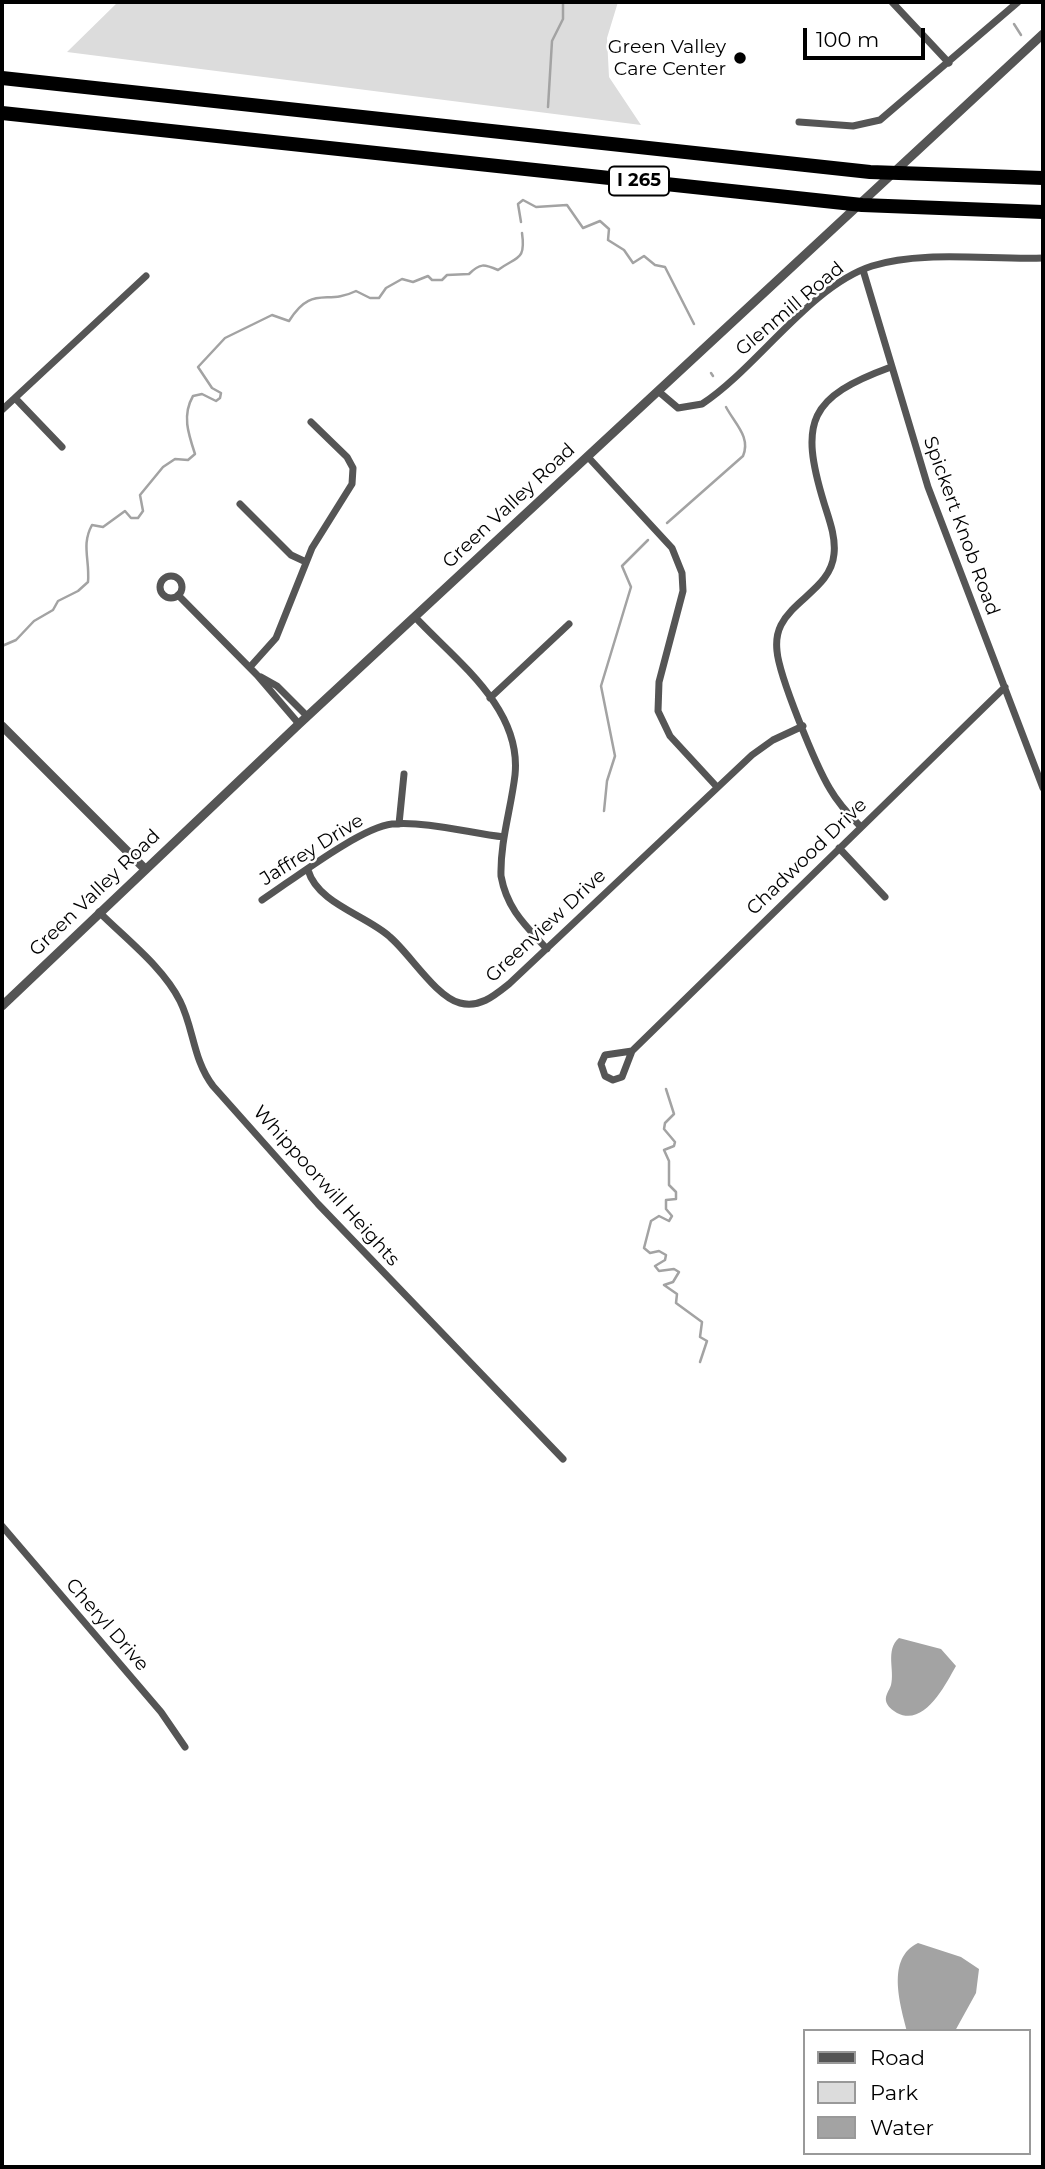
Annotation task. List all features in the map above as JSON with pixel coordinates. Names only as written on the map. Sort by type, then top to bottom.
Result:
[{"type":"highway","name":"I 265","points":[[2,78],[870,172],[1043,178]]},
{"type":"highway","name":"I 265","points":[[2,113],[849,204],[1043,212]]},
{"type":"street","points":[[892,2],[949,63]]},
{"type":"street","points":[[799,122],[853,126],[880,120],[1018,2]]},
{"type":"street","name":"Green Valley Road","points":[[2,1006],[299,723],[1043,34]]},
{"type":"street","name":"Glenmill Road","points":[[658,391],[678,408],[702,404],[833,288],[863,270],[906,260],[1043,258]]},
{"type":"street","name":"Spickert Knob Road","points":[[863,270],[928,487],[1043,788]]},
{"type":"street","points":[[2,410],[146,276]]},
{"type":"street","points":[[860,826],[831,792],[781,668],[776,641],[786,617],[822,582],[834,557],[832,530],[811,456],[811,427],[820,411],[841,391],[863,377],[891,366]]},
{"type":"street","points":[[15,398],[62,447]]},
{"type":"street","points":[[250,667],[281,630],[306,562],[352,484],[354,476],[347,457],[311,422]]},
{"type":"street","points":[[588,457],[672,548],[679,564],[683,591],[656,702],[670,736],[717,787]]},
{"type":"street","points":[[240,504],[291,555],[306,562]]},
{"type":"street","points":[[178,595],[250,667],[299,723]]},
{"type":"street","points":[[415,617],[490,698],[506,721],[515,754],[515,778],[500,867],[504,894],[515,915],[547,949]]},
{"type":"street","points":[[490,698],[569,624]]},
{"type":"street","points":[[257,675],[278,686],[307,716]]},
{"type":"street","name":"Chadwood Drive","points":[[632,1051],[606,1055],[601,1064],[605,1076],[613,1080],[622,1077],[632,1051],[1005,687]]},
{"type":"street","points":[[2,726],[145,869]]},
{"type":"street","name":"Greenview Drive","points":[[308,870],[326,895],[382,930],[443,993],[458,1003],[475,1004],[493,997],[547,949],[766,744],[803,726]]},
{"type":"street","points":[[399,824],[404,774]]},
{"type":"street","name":"Jaffrey Drive","points":[[262,900],[364,835],[383,826],[399,824],[504,837]]},
{"type":"street","points":[[839,848],[885,897]]},
{"type":"street","name":"Whippoorwill Heights","points":[[99,912],[175,991],[185,1013],[199,1064],[213,1086],[318,1204],[562,1459]]},
{"type":"street","name":"Cheryl Drive","points":[[2,1526],[161,1712],[185,1747]]},
{"type":"green space","points":[[118,2],[618,2],[607,38],[609,77],[641,125],[67,52]]},
{"type":"water","points":[[899,1638],[941,1649],[956,1666],[933,1702],[916,1714],[907,1716],[890,1708],[886,1701],[892,1679],[892,1648]]},
{"type":"water","points":[[918,1943],[961,1957],[979,1969],[976,1993],[956,2029],[906,2029],[898,1982],[902,1959],[908,1950]]},
{"type":"waterway","points":[[548,107],[552,41],[563,19],[563,2]]},
{"type":"waterway","points":[[1014,24],[1021,35]]},
{"type":"waterway","points":[[521,222],[518,204],[523,200],[536,207],[567,205],[583,228],[600,221],[609,229],[608,240],[624,250],[633,263],[644,256],[655,265],[665,267],[694,324]]},
{"type":"waterway","points":[[2,646],[16,640],[34,621],[53,610],[58,601],[78,591],[88,582],[86,546],[92,525],[103,527],[125,511],[131,518],[138,518],[143,511],[140,495],[163,467],[175,459],[188,460],[195,454],[187,424],[190,403],[193,396],[202,394],[216,401],[221,393],[212,388],[198,367],[225,338],[272,315],[289,321],[297,310],[312,299],[336,297],[356,291],[370,298],[379,298],[386,288],[402,279],[413,282],[428,276],[432,280],[442,280],[447,275],[469,274],[482,266],[498,270],[519,257],[523,249],[522,233]]},
{"type":"waterway","points":[[667,523],[743,456],[744,437],[726,407]]},
{"type":"waterway","points":[[604,811],[607,781],[615,756],[601,686],[631,587],[622,566],[648,540]]},
{"type":"waterway","points":[[666,1089],[674,1114],[665,1123],[664,1129],[675,1142],[674,1146],[664,1150],[669,1161],[669,1185],[676,1192],[676,1199],[666,1200],[666,1209],[672,1216],[669,1221],[659,1216],[651,1221],[644,1248],[650,1253],[659,1251],[666,1255],[665,1260],[655,1266],[659,1271],[674,1269],[679,1272],[673,1282],[664,1285],[677,1294],[676,1303],[702,1322],[700,1337],[707,1341],[700,1362]]},
{"type":"place","name":"Green Valley Care Center","points":[[740,58]]}]
